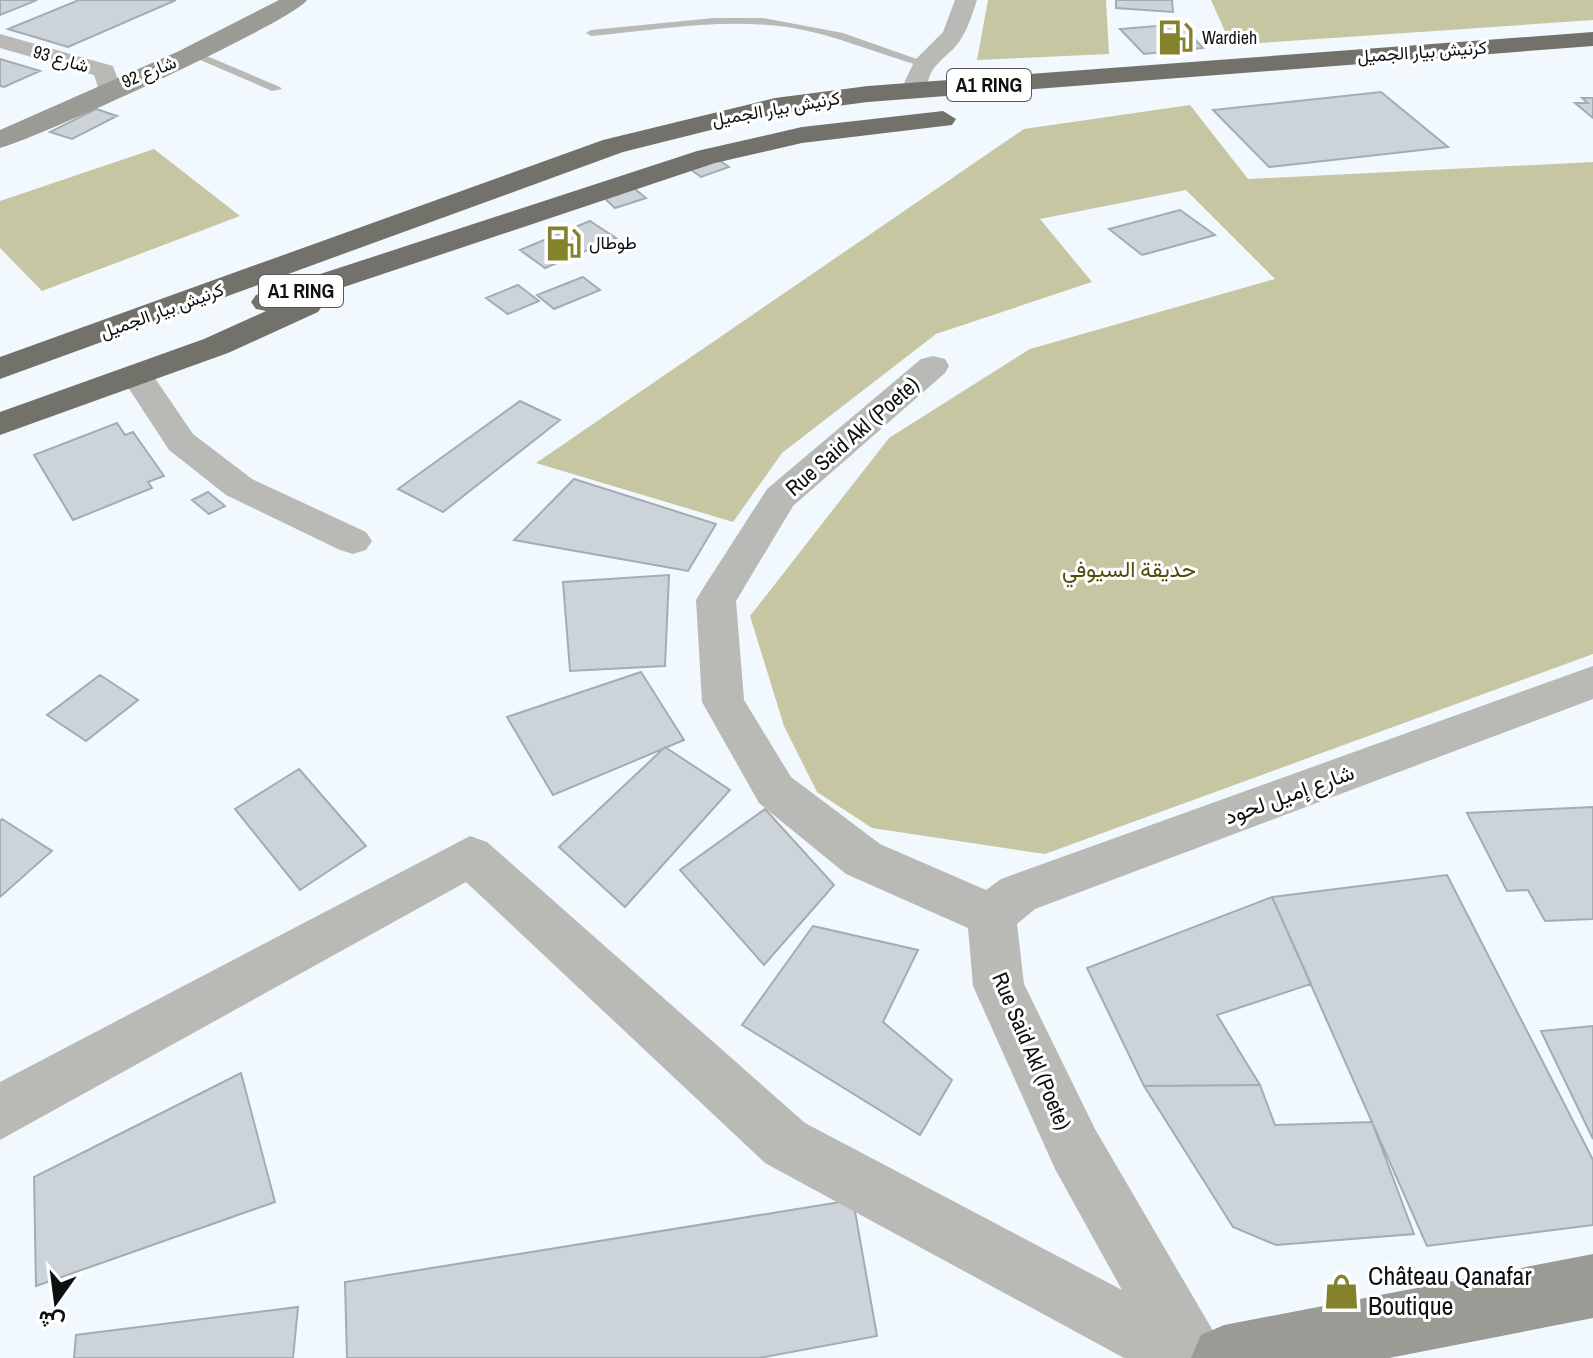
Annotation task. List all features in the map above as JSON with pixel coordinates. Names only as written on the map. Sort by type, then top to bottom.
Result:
[{"type":"highway","name":"كرنيش بيار الجميل","points":[[0,394],[403,221],[613,146],[695,123],[775,106],[922,90],[1593,39]]},
{"type":"highway","name":"كرنيش بيار الجميل","points":[[0,369],[433,248],[707,157],[840,129],[972,116]]},
{"type":"highway","points":[[0,346],[150,294],[403,221]]},
{"type":"highway","points":[[0,424],[216,346],[433,248]]},
{"type":"main road","name":"شارع 92","points":[[0,140],[109,88],[195,54],[296,0]]},
{"type":"main road","points":[[1224,1358],[1593,1286]]},
{"type":"street","points":[[922,90],[916,83],[922,63],[947,41],[958,26],[966,0]]},
{"type":"street","name":"شارع 93","points":[[0,41],[105,71],[109,88]]},
{"type":"street","name":"Rue Said Akl (Poete)","points":[[933,366],[780,498],[716,600],[723,702],[775,790],[863,859],[991,915],[993,957],[1005,1000],[1075,1149],[1194,1358]]},
{"type":"street","points":[[136,375],[181,442],[239,487],[353,541]]},
{"type":"street","name":"شارع إميل لحود","points":[[991,915],[1018,894],[1593,682]]},
{"type":"street","points":[[0,1112],[470,856],[785,1143],[1187,1358]]},
{"type":"lane","points":[[591,33],[727,23],[785,24],[841,35],[922,63]]},
{"type":"lane","points":[[195,54],[276,89]]},
{"type":"green space","points":[[988,0],[1106,0],[1109,54],[977,60]]},
{"type":"green space","points":[[1211,0],[1593,0],[1593,20],[1231,45]]},
{"type":"green space","name":"حديقة السيوفي","points":[[1190,105],[1248,179],[1593,162],[1593,654],[1045,854],[872,828],[817,792],[784,726],[750,616],[889,438],[1030,349],[1275,279],[1186,190],[1040,219],[1092,282],[936,334],[782,453],[733,522],[536,463],[1024,129]]},
{"type":"green space","points":[[154,149],[240,216],[42,291],[0,248],[0,201]]},
{"type":"building","points":[[0,0],[37,0],[0,15]]},
{"type":"building","points":[[79,0],[176,0],[68,47],[8,29]]},
{"type":"building","points":[[1116,0],[1172,0],[1173,12],[1116,8]]},
{"type":"building","points":[[1181,24],[1203,48],[1144,54],[1120,29]]},
{"type":"building","points":[[0,59],[40,71],[0,86]]},
{"type":"building","points":[[1381,92],[1448,147],[1269,167],[1213,110]]},
{"type":"building","points":[[1582,98],[1593,98],[1593,118],[1575,103],[1588,103]]},
{"type":"building","points":[[96,109],[117,116],[72,139],[50,132]]},
{"type":"building","points":[[715,157],[729,167],[701,177],[687,167]]},
{"type":"building","points":[[630,185],[646,198],[615,208],[601,195]]},
{"type":"building","points":[[1180,210],[1215,235],[1142,255],[1109,229]]},
{"type":"building","points":[[590,221],[616,238],[545,268],[520,250]]},
{"type":"building","points":[[583,277],[600,290],[554,309],[537,295]]},
{"type":"building","points":[[518,285],[539,301],[508,314],[486,298]]},
{"type":"building","points":[[520,401],[560,420],[443,512],[398,489]]},
{"type":"building","points":[[117,423],[125,435],[133,432],[164,476],[148,482],[152,488],[73,520],[34,455]]},
{"type":"building","points":[[574,479],[716,524],[688,571],[514,540]]},
{"type":"building","points":[[208,492],[225,506],[209,514],[192,500]]},
{"type":"building","points":[[669,575],[665,666],[570,671],[563,582]]},
{"type":"building","points":[[641,672],[684,740],[553,795],[507,717]]},
{"type":"building","points":[[100,675],[138,700],[86,741],[47,715]]},
{"type":"building","points":[[665,747],[730,790],[625,907],[559,847]]},
{"type":"building","points":[[299,769],[366,846],[300,890],[235,809]]},
{"type":"building","points":[[1593,807],[1593,919],[1545,921],[1528,890],[1507,891],[1467,813]]},
{"type":"building","points":[[765,809],[834,885],[764,965],[680,870]]},
{"type":"building","points":[[2,819],[52,851],[0,897],[0,821]]},
{"type":"building","points":[[1447,875],[1593,1160],[1593,1225],[1427,1246],[1272,897]]},
{"type":"building","points":[[1272,897],[1311,984],[1217,1015],[1260,1085],[1144,1086],[1087,968]]},
{"type":"building","points":[[813,926],[918,950],[883,1022],[952,1080],[920,1135],[742,1025]]},
{"type":"building","points":[[1593,1026],[1593,1139],[1541,1031]]},
{"type":"building","points":[[241,1073],[275,1202],[36,1286],[34,1177]]},
{"type":"building","points":[[1260,1085],[1275,1125],[1372,1122],[1414,1234],[1276,1245],[1233,1227],[1144,1086]]},
{"type":"building","points":[[853,1200],[877,1336],[759,1358],[347,1358],[345,1282]]},
{"type":"building","points":[[298,1307],[293,1358],[74,1358],[76,1335]]},
{"type":"place","name":"Wardieh","points":[[1176,38]]},
{"type":"place","name":"طوطال","points":[[563,243]]},
{"type":"place","name":"Château Qanafar Boutique","points":[[1342,1291]]}]
